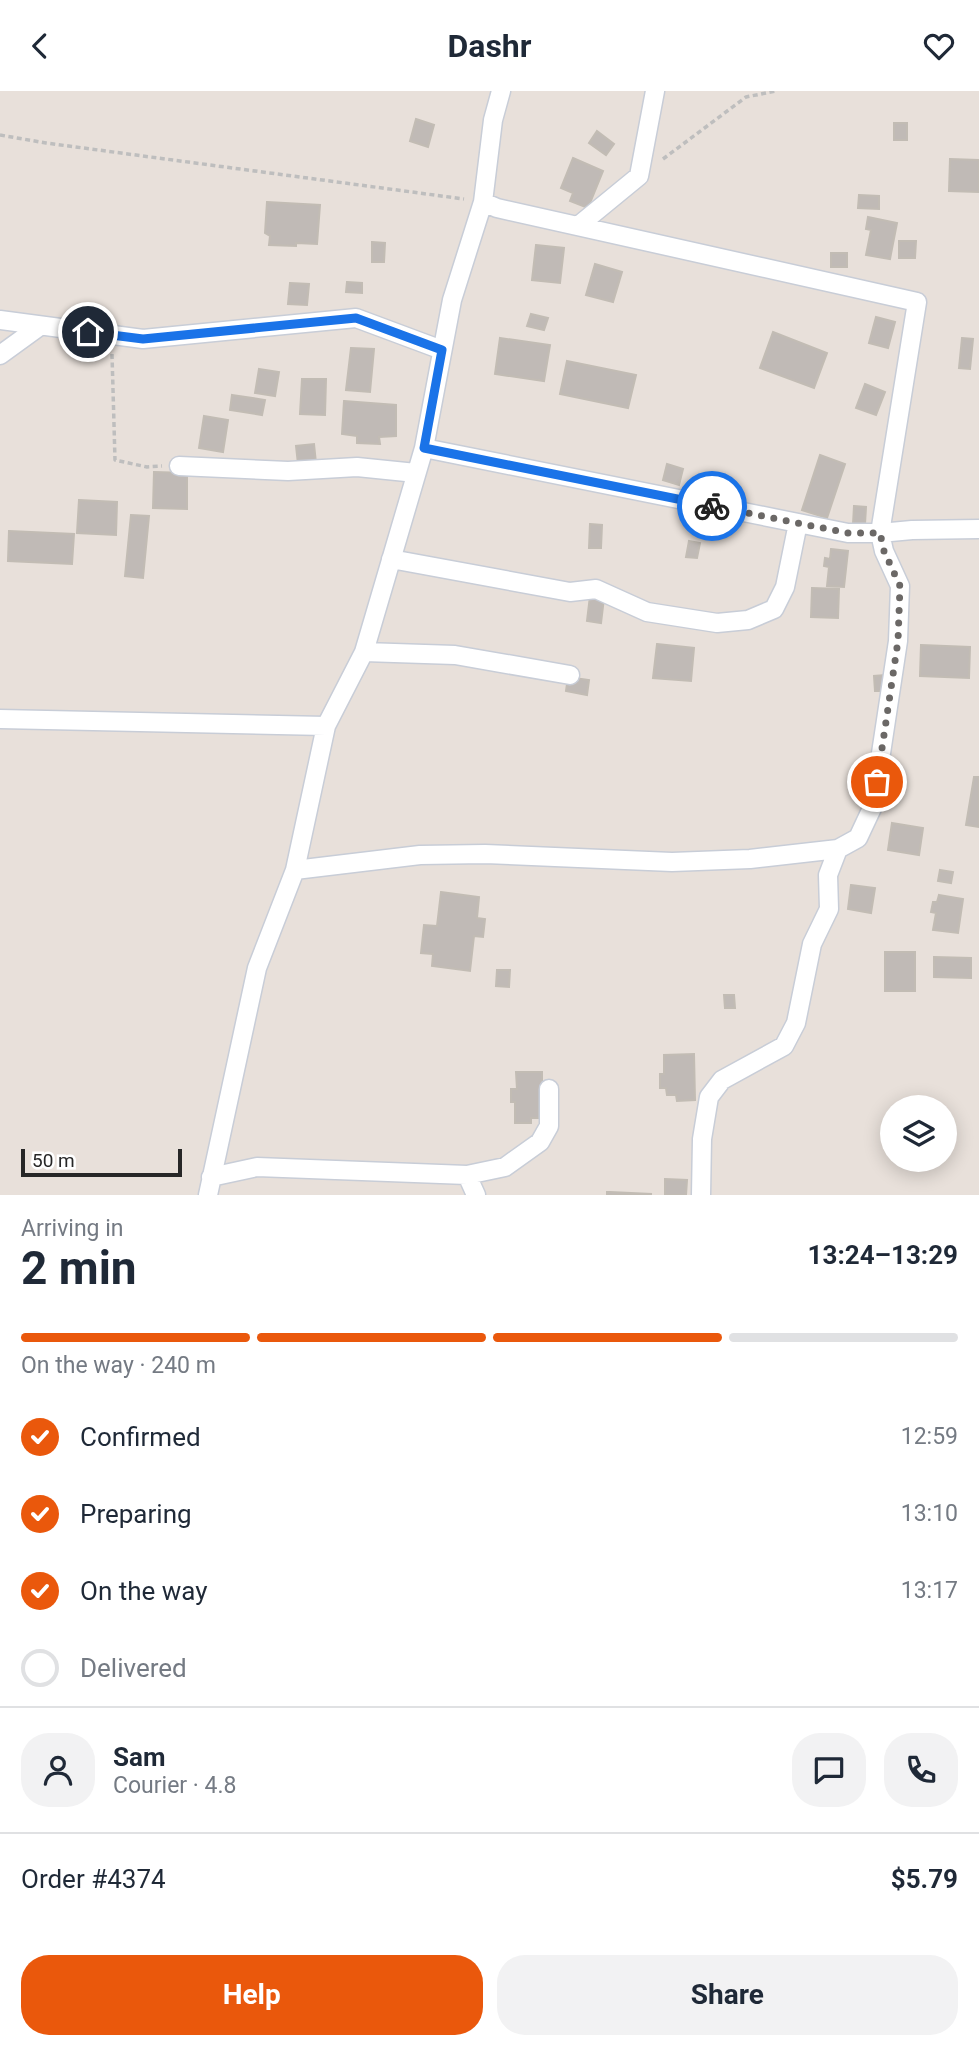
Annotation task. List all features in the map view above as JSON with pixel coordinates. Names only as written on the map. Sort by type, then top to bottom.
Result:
[{"type":"street","points":[[210,1186],[257,968],[295,870],[326,726],[364,652],[424,448],[452,300],[483,202],[493,120],[501,91]]},
{"type":"street","points":[[578,226],[639,176],[655,91]]},
{"type":"street","points":[[295,870],[420,855],[614,857],[672,862],[750,859],[838,849],[858,838],[873,806],[898,641],[900,586],[884,551],[880,533],[917,302],[497,208],[483,202]]},
{"type":"street","points":[[0,320],[143,339],[356,318],[442,350]]},
{"type":"street","points":[[0,355],[40,326]]},
{"type":"street","points":[[424,448],[848,533],[979,529]]},
{"type":"street","points":[[179,466],[288,471],[357,467],[416,473]]},
{"type":"street","points":[[391,559],[570,592],[596,589],[647,612],[717,623],[748,620],[774,610],[785,587],[798,523]]},
{"type":"street","points":[[364,652],[455,655],[570,675]]},
{"type":"street","points":[[0,719],[326,726]]},
{"type":"street","points":[[701,1195],[702,1139],[709,1097],[722,1080],[784,1046],[796,1023],[812,944],[830,909],[828,875],[838,849]]},
{"type":"street","points":[[210,1186],[257,1167],[467,1175],[505,1167],[540,1142],[549,1126],[549,1089]]},
{"type":"street","points":[[467,1175],[475,1195]]},
{"type":"path","points":[[639,176],[746,97],[776,91]]},
{"type":"path","points":[[0,135],[483,202]]},
{"type":"path","points":[[112,335],[115,460],[147,467],[179,466]]},
{"type":"building","points":[[416,119],[434,125],[428,147],[410,141]]},
{"type":"building","points":[[894,123],[907,123],[907,140],[894,140]]},
{"type":"building","points":[[597,131],[614,144],[606,155],[589,143]]},
{"type":"building","points":[[573,158],[603,171],[588,208],[570,201],[573,193],[561,188]]},
{"type":"building","points":[[950,159],[979,160],[979,192],[949,191]]},
{"type":"building","points":[[859,195],[879,196],[879,209],[858,208]]},
{"type":"building","points":[[267,202],[320,205],[317,244],[269,245],[270,236],[265,233]]},
{"type":"building","points":[[868,217],[897,223],[890,259],[866,255],[871,230],[866,229]]},
{"type":"building","points":[[899,241],[916,241],[915,258],[899,258]]},
{"type":"building","points":[[372,242],[385,243],[384,262],[372,262]]},
{"type":"building","points":[[536,245],[564,248],[560,283],[532,280]]},
{"type":"building","points":[[831,253],[847,253],[847,267],[831,267]]},
{"type":"building","points":[[595,264],[622,272],[613,302],[586,295]]},
{"type":"building","points":[[347,282],[362,283],[362,293],[346,292]]},
{"type":"building","points":[[290,283],[309,284],[307,305],[288,304]]},
{"type":"building","points":[[531,314],[548,318],[544,330],[527,326]]},
{"type":"building","points":[[876,317],[895,322],[888,348],[869,343]]},
{"type":"building","points":[[773,332],[827,353],[814,388],[760,368]]},
{"type":"building","points":[[500,338],[550,345],[544,381],[495,374]]},
{"type":"building","points":[[962,338],[973,339],[970,369],[959,368]]},
{"type":"building","points":[[351,348],[374,349],[370,392],[346,390]]},
{"type":"building","points":[[567,361],[636,375],[628,408],[560,394]]},
{"type":"building","points":[[259,369],[279,372],[275,396],[255,393]]},
{"type":"building","points":[[302,379],[326,379],[325,415],[300,414]]},
{"type":"building","points":[[865,384],[885,392],[876,415],[856,408]]},
{"type":"building","points":[[232,395],[265,400],[262,415],[230,410]]},
{"type":"building","points":[[344,401],[396,405],[396,436],[379,437],[380,444],[357,443],[357,436],[342,434]]},
{"type":"building","points":[[204,416],[228,420],[223,452],[199,448]]},
{"type":"building","points":[[314,444],[316,463],[298,464],[296,446]]},
{"type":"building","points":[[820,455],[845,464],[827,518],[802,510]]},
{"type":"building","points":[[667,464],[683,469],[679,485],[663,480]]},
{"type":"building","points":[[154,472],[187,473],[187,509],[153,508]]},
{"type":"building","points":[[79,500],[117,502],[116,535],[77,533]]},
{"type":"building","points":[[854,506],[866,507],[865,524],[853,524]]},
{"type":"building","points":[[131,515],[149,516],[143,578],[125,576]]},
{"type":"building","points":[[590,524],[602,525],[601,548],[589,548]]},
{"type":"building","points":[[9,531],[74,534],[72,564],[8,561]]},
{"type":"building","points":[[689,541],[700,543],[697,558],[686,557]]},
{"type":"building","points":[[831,549],[848,551],[844,587],[827,586],[829,567],[824,566],[825,558],[830,559]]},
{"type":"building","points":[[812,588],[839,589],[838,618],[811,617]]},
{"type":"building","points":[[590,596],[604,598],[601,623],[587,621]]},
{"type":"building","points":[[657,644],[694,648],[691,681],[653,678]]},
{"type":"building","points":[[921,645],[970,647],[969,678],[920,676]]},
{"type":"building","points":[[885,675],[887,691],[875,691],[874,676]]},
{"type":"building","points":[[568,677],[589,680],[587,695],[566,691]]},
{"type":"building","points":[[974,777],[979,777],[979,827],[966,825]]},
{"type":"building","points":[[892,823],[923,828],[919,855],[888,850]]},
{"type":"building","points":[[940,870],[953,872],[951,883],[938,881]]},
{"type":"building","points":[[851,885],[875,888],[871,913],[848,909]]},
{"type":"building","points":[[441,892],[479,897],[477,918],[485,919],[483,937],[474,936],[470,971],[432,966],[433,954],[421,953],[424,925],[437,926]]},
{"type":"building","points":[[939,895],[963,899],[958,933],[933,930],[936,913],[931,912],[933,902],[937,902]]},
{"type":"building","points":[[885,952],[915,952],[915,991],[885,991]]},
{"type":"building","points":[[934,957],[971,958],[971,978],[934,977]]},
{"type":"building","points":[[497,970],[510,970],[509,987],[496,986]]},
{"type":"building","points":[[724,995],[734,995],[735,1008],[725,1008]]},
{"type":"building","points":[[694,1054],[695,1100],[677,1101],[676,1095],[667,1095],[666,1088],[660,1088],[660,1074],[664,1074],[664,1055]]},
{"type":"building","points":[[516,1072],[542,1072],[542,1092],[546,1102],[539,1102],[539,1118],[531,1118],[531,1123],[515,1123],[515,1102],[511,1102],[511,1089],[517,1089]]},
{"type":"building","points":[[665,1179],[687,1180],[686,1195],[665,1195]]},
{"type":"building","points":[[607,1192],[610,1192],[652,1194],[607,1195]]},
{"type":"way so far","points":[[712,506],[848,533],[880,533],[884,551],[900,586],[898,641],[877,782]]},
{"type":"route","points":[[88,332],[143,339],[356,318],[442,350],[424,448],[712,506]]}]
